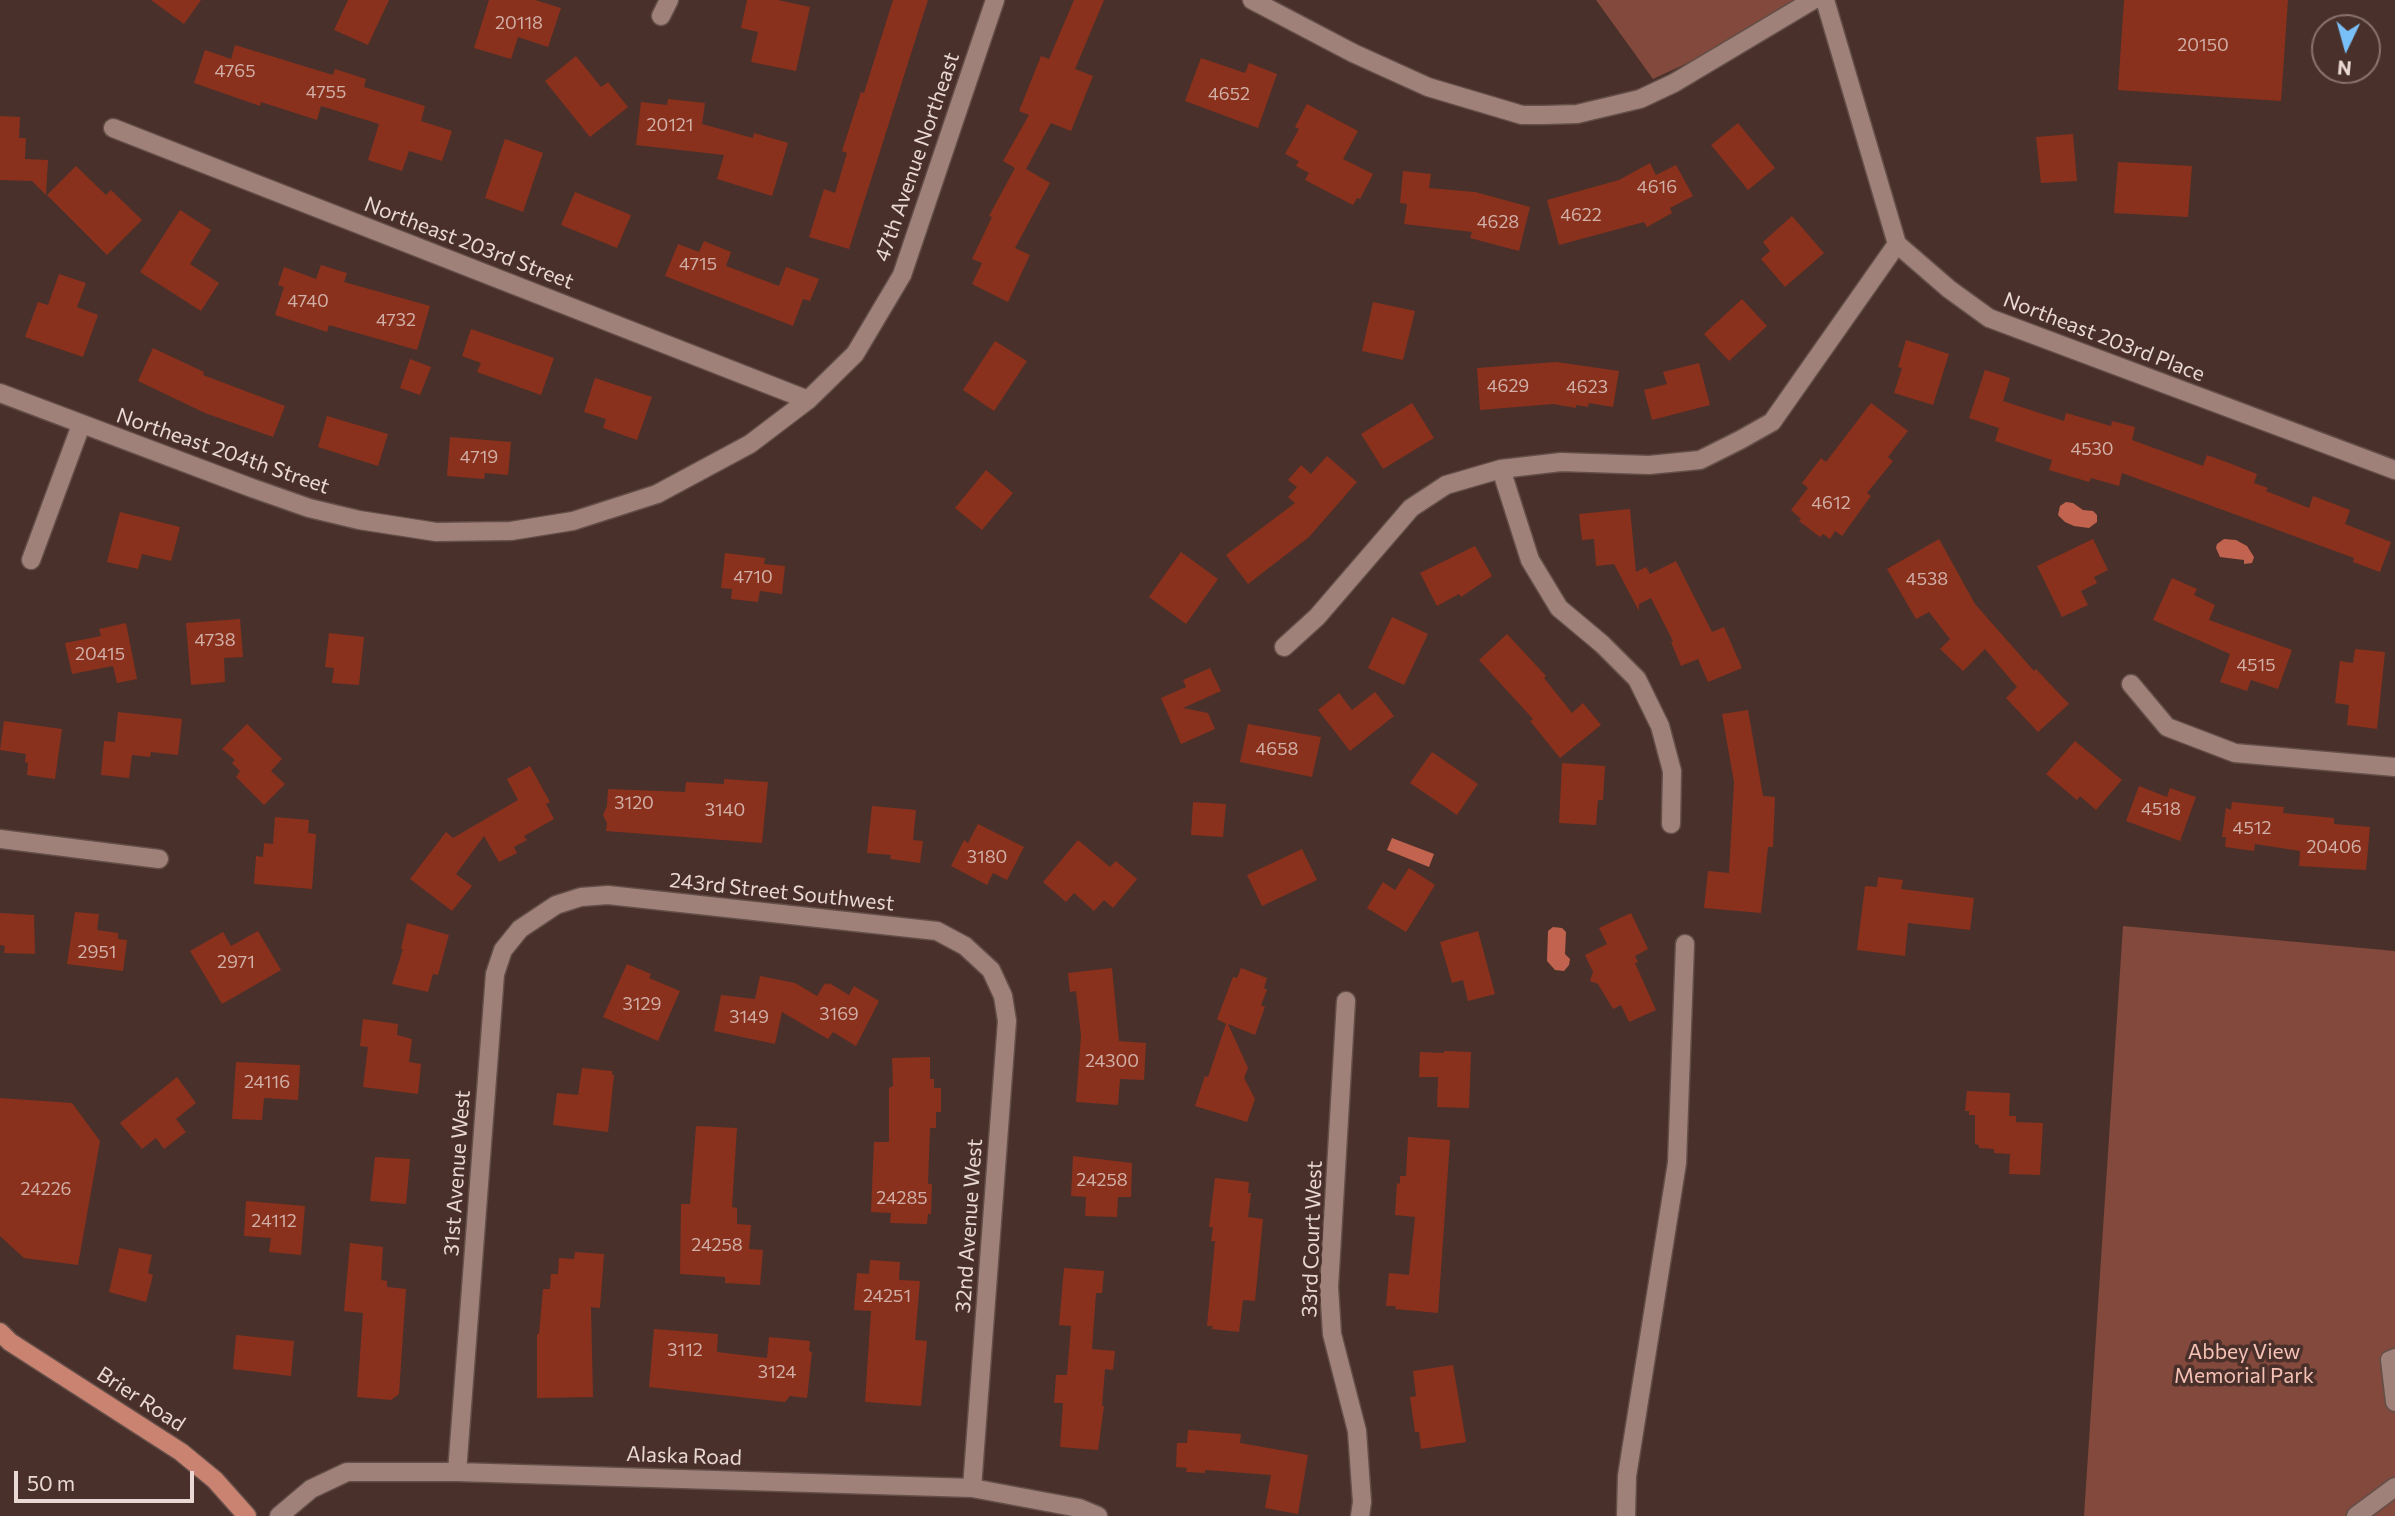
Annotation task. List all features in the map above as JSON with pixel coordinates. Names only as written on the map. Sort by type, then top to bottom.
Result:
[{"type":"main road","name":"Brier Road","points":[[0,1332],[10,1342],[181,1452],[215,1480],[247,1516]]},
{"type":"street","name":"47th Avenue Northeast","points":[[436,532],[511,530],[573,521],[657,494],[750,444],[808,400],[855,354],[902,275],[995,0]]},
{"type":"street","points":[[1252,0],[1353,53],[1428,87],[1522,115],[1544,115],[1577,114],[1640,99],[1674,83],[1814,0]]},
{"type":"street","points":[[1284,647],[1318,617],[1411,508],[1446,485],[1501,469],[1561,462],[1649,465],[1700,460],[1772,422],[1897,244],[1825,0]]},
{"type":"street","name":"Northeast 203rd Street","points":[[113,128],[808,400]]},
{"type":"street","name":"Northeast 203rd Place","points":[[1897,244],[1949,289],[1989,318],[2395,470]]},
{"type":"street","name":"Northeast 204th Street","points":[[0,393],[309,508],[359,520],[436,532]]},
{"type":"street","points":[[31,560],[82,425]]},
{"type":"street","points":[[1501,469],[1530,560],[1559,608],[1602,644],[1637,679],[1660,726],[1672,771],[1671,824]]},
{"type":"street","points":[[2131,684],[2167,727],[2235,753],[2395,767]]},
{"type":"street","points":[[0,839],[159,859]]},
{"type":"street","name":"243rd Street Southwest","points":[[556,905],[581,897],[608,895],[937,932],[965,946],[991,970]]},
{"type":"street","name":"31st Avenue West","points":[[457,1472],[495,974],[503,950],[520,929],[556,905]]},
{"type":"street","points":[[1626,1516],[1628,1476],[1677,1163],[1685,944]]},
{"type":"street","name":"32nd Avenue West","points":[[972,1488],[1007,1021],[1003,996],[991,970]]},
{"type":"street","name":"33rd Court West","points":[[1346,1001],[1329,1287],[1332,1334],[1357,1431],[1362,1502],[1360,1516]]},
{"type":"street","points":[[2395,1358],[2390,1360],[2395,1402]]},
{"type":"street","name":"Alaska Road","points":[[279,1516],[311,1489],[347,1472],[457,1472],[972,1488],[1079,1508],[1098,1516]]},
{"type":"street","points":[[2356,1516],[2395,1487]]},
{"type":"green space","points":[[1596,0],[1805,0],[1789,16],[1653,79]]},
{"type":"green space","name":"Abbey View Memorial Park","points":[[2123,926],[2395,951],[2395,1516],[2084,1516]]},
{"type":"shaded area","points":[[2066,502],[2083,510],[2093,511],[2097,515],[2097,522],[2089,528],[2065,522],[2058,515],[2060,506]]},
{"type":"shaded area","points":[[2224,539],[2236,540],[2247,546],[2254,557],[2252,563],[2244,564],[2244,560],[2220,557],[2216,548]]},
{"type":"shaded area","points":[[1392,838],[1434,854],[1429,867],[1387,850]]},
{"type":"shaded area","points":[[1553,927],[1562,928],[1566,932],[1565,954],[1570,959],[1564,971],[1555,970],[1547,961],[1548,931]]},
{"type":"building","points":[[151,0],[201,0],[184,24]]},
{"type":"building","points":[[348,0],[389,0],[368,45],[334,30]]},
{"type":"building","points":[[489,0],[535,0],[561,8],[548,47],[518,37],[511,59],[474,48]]},
{"type":"building","points":[[747,0],[778,0],[810,7],[796,71],[751,62],[758,32],[741,28]]},
{"type":"building","points":[[893,0],[928,0],[849,249],[809,237],[824,189],[835,193],[847,153],[842,151],[861,92],[864,93]]},
{"type":"building","points":[[1074,0],[1104,0],[1075,69],[1093,76],[1071,131],[1051,123],[1026,169],[1050,183],[1015,248],[1030,255],[1008,302],[972,284],[982,263],[972,259],[992,217],[989,216],[1015,168],[1003,161],[1029,115],[1019,111],[1041,56],[1049,59]]},
{"type":"building","points":[[2124,0],[2288,0],[2281,101],[2118,90]]},
{"type":"building","points":[[235,45],[333,75],[335,69],[366,79],[364,87],[425,106],[421,121],[452,131],[442,161],[409,151],[402,171],[368,160],[379,124],[321,106],[317,120],[261,102],[260,106],[194,83],[205,50],[231,59]]},
{"type":"building","points":[[576,56],[601,87],[608,82],[628,107],[590,137],[545,81]]},
{"type":"building","points":[[1201,58],[1245,73],[1249,63],[1277,74],[1258,128],[1185,101]]},
{"type":"building","points":[[668,99],[705,103],[702,124],[753,138],[754,133],[788,143],[772,196],[717,179],[724,155],[636,145],[641,102],[667,105]]},
{"type":"building","points":[[1307,104],[1358,131],[1343,159],[1373,174],[1360,199],[1357,198],[1353,205],[1305,180],[1309,173],[1296,166],[1299,161],[1285,154],[1299,129],[1295,127]]},
{"type":"building","points":[[0,116],[20,117],[19,138],[26,138],[25,159],[48,160],[46,195],[32,181],[0,180]]},
{"type":"building","points":[[1738,123],[1775,168],[1748,190],[1711,145]]},
{"type":"building","points":[[2073,134],[2077,181],[2041,183],[2036,137]]},
{"type":"building","points":[[505,139],[543,153],[523,212],[485,198]]},
{"type":"building","points":[[2118,162],[2192,166],[2188,217],[2114,213]]},
{"type":"building","points":[[1650,163],[1656,175],[1676,165],[1693,196],[1670,208],[1672,213],[1647,227],[1644,222],[1559,245],[1547,200],[1619,180]]},
{"type":"building","points":[[76,166],[106,195],[111,190],[142,220],[107,255],[47,195]]},
{"type":"building","points":[[1403,171],[1431,174],[1429,188],[1475,192],[1530,207],[1519,251],[1470,238],[1472,232],[1404,224],[1407,204],[1400,203]]},
{"type":"building","points":[[575,192],[631,215],[617,248],[561,225]]},
{"type":"building","points":[[180,210],[211,230],[190,264],[219,283],[201,311],[140,272]]},
{"type":"building","points":[[1792,216],[1824,253],[1785,287],[1761,259],[1770,251],[1763,242]]},
{"type":"building","points":[[704,241],[731,252],[726,266],[779,286],[786,267],[819,279],[810,301],[803,299],[793,326],[665,276],[678,244],[699,252]]},
{"type":"building","points":[[321,265],[347,273],[344,282],[430,306],[417,350],[329,325],[327,332],[275,315],[284,287],[278,285],[284,267],[316,279]]},
{"type":"building","points":[[59,274],[86,283],[77,307],[98,315],[83,357],[25,337],[38,302],[48,305]]},
{"type":"building","points":[[1742,299],[1767,326],[1729,361],[1704,334]]},
{"type":"building","points":[[1373,302],[1415,311],[1403,360],[1362,351]]},
{"type":"building","points":[[471,329],[554,358],[541,395],[477,372],[481,363],[462,356]]},
{"type":"building","points":[[1906,340],[1949,354],[1933,405],[1894,393],[1902,368],[1898,367]]},
{"type":"building","points":[[995,341],[1027,361],[994,411],[963,390]]},
{"type":"building","points":[[153,348],[204,372],[203,375],[285,406],[273,437],[205,413],[138,381]]},
{"type":"building","points":[[410,359],[431,367],[420,395],[400,388]]},
{"type":"building","points":[[1556,362],[1619,371],[1613,407],[1589,403],[1588,407],[1576,405],[1576,408],[1553,404],[1480,410],[1477,368]]},
{"type":"building","points":[[1699,363],[1710,405],[1652,420],[1644,390],[1667,384],[1663,372]]},
{"type":"building","points":[[1985,370],[2010,378],[2003,401],[2064,421],[2066,413],[2111,426],[2112,421],[2135,427],[2132,440],[2203,466],[2207,455],[2229,463],[2257,474],[2254,483],[2268,488],[2266,491],[2309,508],[2313,496],[2350,510],[2345,524],[2391,542],[2380,572],[2353,562],[2354,558],[2122,473],[2119,486],[2091,478],[2089,482],[2049,470],[2052,460],[1995,441],[1999,428],[1969,418]]},
{"type":"building","points":[[595,378],[652,397],[637,440],[603,428],[606,419],[584,412]]},
{"type":"building","points":[[1412,403],[1434,438],[1383,469],[1361,434]]},
{"type":"building","points":[[1871,403],[1908,431],[1888,457],[1893,461],[1867,493],[1871,496],[1842,536],[1835,531],[1830,539],[1823,534],[1820,537],[1799,521],[1801,519],[1791,510],[1808,488],[1802,483],[1821,458],[1826,462]]},
{"type":"building","points":[[327,416],[388,434],[378,466],[318,447]]},
{"type":"building","points":[[450,437],[511,442],[508,475],[485,473],[484,479],[447,476]]},
{"type":"building","points":[[1327,456],[1357,482],[1309,537],[1248,584],[1226,555],[1295,503],[1288,497],[1297,487],[1288,480],[1301,465],[1311,474]]},
{"type":"building","points":[[986,470],[1013,493],[982,530],[955,508]]},
{"type":"building","points":[[1630,509],[1636,572],[1646,567],[1650,574],[1676,561],[1712,632],[1724,627],[1742,668],[1708,682],[1698,659],[1681,666],[1671,642],[1673,641],[1651,598],[1639,604],[1639,611],[1614,564],[1596,566],[1594,539],[1582,540],[1579,514]]},
{"type":"building","points":[[120,512],[180,527],[171,561],[142,554],[138,569],[107,562]]},
{"type":"building","points":[[1939,539],[1975,604],[2034,671],[2036,669],[2069,704],[2038,732],[2006,698],[2017,687],[1985,649],[1963,671],[1940,649],[1950,639],[1929,612],[1916,619],[1887,569]]},
{"type":"building","points":[[2093,539],[2108,570],[2094,577],[2097,583],[2081,591],[2088,605],[2062,617],[2037,566]]},
{"type":"building","points":[[1475,546],[1492,576],[1461,597],[1459,594],[1437,606],[1420,573]]},
{"type":"building","points":[[1181,552],[1218,579],[1186,624],[1149,597]]},
{"type":"building","points":[[725,553],[765,558],[764,564],[785,566],[782,594],[760,591],[758,602],[731,599],[732,589],[721,588]]},
{"type":"building","points":[[2172,578],[2197,589],[2194,595],[2215,605],[2209,620],[2292,650],[2278,689],[2251,680],[2247,691],[2220,682],[2230,654],[2153,620]]},
{"type":"building","points":[[1392,617],[1428,634],[1404,685],[1368,668]]},
{"type":"building","points":[[240,619],[243,657],[224,658],[225,682],[191,685],[186,623]]},
{"type":"building","points":[[126,623],[137,679],[117,683],[113,666],[72,674],[65,643],[101,636],[99,629]]},
{"type":"building","points":[[329,633],[364,637],[359,685],[332,683],[334,668],[325,667]]},
{"type":"building","points":[[1507,634],[1546,676],[1544,678],[1572,713],[1583,703],[1601,725],[1560,758],[1530,721],[1533,719],[1479,660]]},
{"type":"building","points":[[2355,649],[2385,652],[2377,729],[2347,725],[2349,705],[2335,703],[2340,661],[2353,663]]},
{"type":"building","points":[[1210,668],[1221,691],[1183,708],[1208,713],[1215,729],[1181,744],[1161,698],[1186,687],[1183,680]]},
{"type":"building","points":[[1375,692],[1394,716],[1350,751],[1318,710],[1339,693],[1352,710]]},
{"type":"building","points":[[1748,710],[1763,796],[1775,797],[1773,847],[1768,847],[1761,913],[1704,908],[1708,871],[1729,873],[1734,782],[1722,714]]},
{"type":"building","points":[[118,712],[182,719],[178,755],[151,752],[150,757],[132,755],[129,778],[101,775],[104,741],[115,742]]},
{"type":"building","points":[[4,721],[62,729],[55,779],[27,775],[26,754],[0,750]]},
{"type":"building","points":[[247,724],[282,759],[271,771],[285,784],[264,805],[236,777],[240,771],[232,763],[235,760],[222,749]]},
{"type":"building","points":[[1248,724],[1321,737],[1312,777],[1240,762]]},
{"type":"building","points":[[2075,741],[2122,780],[2096,810],[2080,796],[2077,800],[2046,774]]},
{"type":"building","points":[[1432,752],[1478,784],[1457,815],[1410,783]]},
{"type":"building","points":[[1562,763],[1605,766],[1603,800],[1598,800],[1596,825],[1559,823]]},
{"type":"building","points":[[530,766],[550,802],[546,804],[554,819],[524,836],[527,840],[514,847],[517,853],[499,862],[484,836],[456,874],[472,886],[452,911],[410,879],[446,832],[453,838],[518,800],[507,779]]},
{"type":"building","points":[[724,779],[768,782],[762,843],[606,831],[607,823],[603,815],[607,806],[608,789],[685,792],[686,782],[724,784]]},
{"type":"building","points":[[2139,786],[2167,797],[2170,788],[2196,797],[2180,841],[2126,821]]},
{"type":"building","points":[[1193,802],[1226,804],[1223,837],[1191,835]]},
{"type":"building","points":[[2232,802],[2284,807],[2283,813],[2334,818],[2334,824],[2370,827],[2366,870],[2299,866],[2300,851],[2255,844],[2254,851],[2225,847],[2226,837],[2222,837],[2226,808],[2231,810]]},
{"type":"building","points":[[872,806],[916,810],[913,840],[923,841],[920,863],[890,859],[891,855],[867,853]]},
{"type":"building","points":[[275,817],[309,820],[308,833],[316,834],[312,889],[254,884],[256,856],[263,857],[264,843],[273,844]]},
{"type":"building","points":[[978,824],[1024,847],[1007,880],[993,873],[987,885],[951,866],[964,840],[968,843]]},
{"type":"building","points":[[1078,840],[1110,867],[1116,861],[1137,879],[1113,908],[1104,900],[1094,911],[1074,893],[1066,902],[1043,882]]},
{"type":"building","points":[[1302,849],[1317,880],[1262,906],[1247,875]]},
{"type":"building","points":[[1409,868],[1435,885],[1406,932],[1367,908],[1383,882],[1395,890]]},
{"type":"building","points":[[1878,877],[1903,880],[1901,889],[1974,898],[1970,930],[1908,923],[1905,956],[1857,950],[1865,886],[1877,887]]},
{"type":"building","points":[[75,912],[99,914],[97,930],[118,933],[118,939],[127,940],[123,971],[67,964]]},
{"type":"building","points":[[0,913],[34,915],[35,954],[4,953],[5,946],[0,945]]},
{"type":"building","points":[[1631,913],[1648,949],[1635,956],[1638,962],[1635,963],[1656,1010],[1629,1022],[1621,1005],[1613,1009],[1598,984],[1590,981],[1593,972],[1585,955],[1607,944],[1599,928]]},
{"type":"building","points":[[407,923],[449,935],[438,975],[433,974],[428,992],[392,984],[403,949]]},
{"type":"building","points":[[258,931],[281,970],[222,1004],[190,951],[223,932],[231,946]]},
{"type":"building","points":[[1478,931],[1495,994],[1468,1001],[1463,980],[1452,983],[1440,942]]},
{"type":"building","points":[[627,964],[651,974],[649,978],[680,991],[658,1041],[603,1017]]},
{"type":"building","points":[[1112,968],[1119,1041],[1146,1043],[1144,1080],[1120,1079],[1118,1105],[1076,1102],[1081,1036],[1076,991],[1070,992],[1068,973]]},
{"type":"building","points":[[1241,968],[1267,978],[1264,988],[1267,990],[1261,1005],[1265,1007],[1255,1035],[1228,1024],[1248,1068],[1244,1078],[1255,1099],[1247,1122],[1195,1106],[1226,1024],[1217,1019],[1233,977],[1237,978]]},
{"type":"building","points":[[760,976],[795,983],[817,996],[825,983],[849,995],[854,986],[879,1001],[856,1046],[833,1032],[828,1039],[782,1012],[775,1044],[714,1031],[721,995],[755,999]]},
{"type":"building","points":[[363,1019],[398,1024],[397,1035],[412,1039],[409,1062],[421,1064],[418,1094],[363,1087],[368,1047],[360,1046]]},
{"type":"building","points":[[1420,1052],[1471,1052],[1469,1108],[1437,1107],[1438,1077],[1419,1077]]},
{"type":"building","points":[[930,1057],[930,1079],[934,1079],[934,1088],[941,1088],[941,1112],[936,1112],[936,1128],[930,1128],[928,1184],[932,1184],[931,1214],[928,1214],[927,1224],[890,1223],[891,1213],[871,1212],[874,1142],[889,1142],[892,1058]]},
{"type":"building","points":[[236,1062],[300,1065],[298,1100],[264,1098],[262,1120],[232,1119]]},
{"type":"building","points":[[582,1068],[612,1071],[614,1075],[608,1132],[553,1125],[557,1093],[578,1095]]},
{"type":"building","points":[[177,1077],[196,1103],[176,1119],[186,1132],[164,1149],[156,1138],[142,1149],[120,1123]]},
{"type":"building","points":[[1967,1091],[2010,1093],[2009,1116],[2016,1116],[2016,1122],[2043,1123],[2040,1175],[2009,1174],[2010,1154],[1994,1153],[1994,1149],[1979,1148],[1979,1145],[1975,1144],[1975,1115],[1969,1115],[1969,1111],[1965,1111]]},
{"type":"building","points":[[0,1098],[72,1103],[100,1141],[78,1265],[24,1258],[0,1236]]},
{"type":"building","points":[[696,1126],[737,1128],[732,1207],[737,1208],[737,1224],[751,1225],[749,1249],[763,1250],[760,1285],[725,1283],[725,1277],[680,1274],[681,1204],[690,1204]]},
{"type":"building","points":[[1408,1137],[1450,1140],[1438,1313],[1386,1306],[1389,1273],[1409,1275],[1415,1217],[1395,1215],[1397,1183],[1400,1184],[1400,1176],[1406,1176]]},
{"type":"building","points":[[1073,1156],[1132,1163],[1131,1197],[1118,1197],[1117,1217],[1085,1216],[1086,1197],[1071,1196]]},
{"type":"building","points":[[375,1157],[410,1159],[406,1204],[370,1201]]},
{"type":"building","points":[[1215,1178],[1249,1182],[1248,1193],[1251,1193],[1248,1217],[1263,1219],[1255,1301],[1243,1300],[1239,1332],[1207,1326],[1215,1241],[1211,1241],[1213,1227],[1209,1227]]},
{"type":"building","points":[[246,1201],[305,1206],[301,1255],[269,1252],[271,1238],[244,1236]]},
{"type":"building","points":[[350,1243],[383,1247],[381,1280],[387,1281],[387,1287],[406,1289],[399,1394],[391,1400],[357,1397],[363,1313],[344,1311]]},
{"type":"building","points":[[119,1248],[152,1255],[148,1273],[153,1275],[146,1302],[109,1292]]},
{"type":"building","points":[[575,1252],[604,1254],[600,1308],[591,1307],[593,1397],[537,1398],[537,1334],[543,1289],[550,1289],[551,1274],[558,1274],[559,1258],[574,1259]]},
{"type":"building","points":[[870,1260],[900,1262],[899,1280],[920,1281],[915,1340],[927,1341],[921,1406],[865,1402],[871,1311],[854,1310],[857,1273],[869,1274]]},
{"type":"building","points":[[1064,1268],[1104,1271],[1102,1293],[1096,1293],[1092,1349],[1115,1351],[1113,1370],[1105,1369],[1104,1406],[1098,1450],[1060,1447],[1063,1403],[1054,1403],[1056,1375],[1067,1375],[1071,1326],[1059,1325]]},
{"type":"building","points":[[654,1329],[718,1334],[717,1352],[767,1358],[769,1337],[810,1341],[809,1351],[812,1352],[807,1398],[790,1396],[785,1402],[649,1387]]},
{"type":"building","points":[[236,1335],[294,1341],[291,1376],[233,1369]]},
{"type":"building","points":[[1453,1365],[1466,1442],[1421,1449],[1419,1432],[1415,1432],[1410,1397],[1416,1396],[1413,1371]]},
{"type":"building","points":[[1188,1430],[1241,1434],[1240,1443],[1308,1455],[1298,1514],[1265,1508],[1271,1475],[1205,1470],[1205,1473],[1186,1472],[1187,1468],[1176,1467],[1177,1443],[1187,1443]]}]
